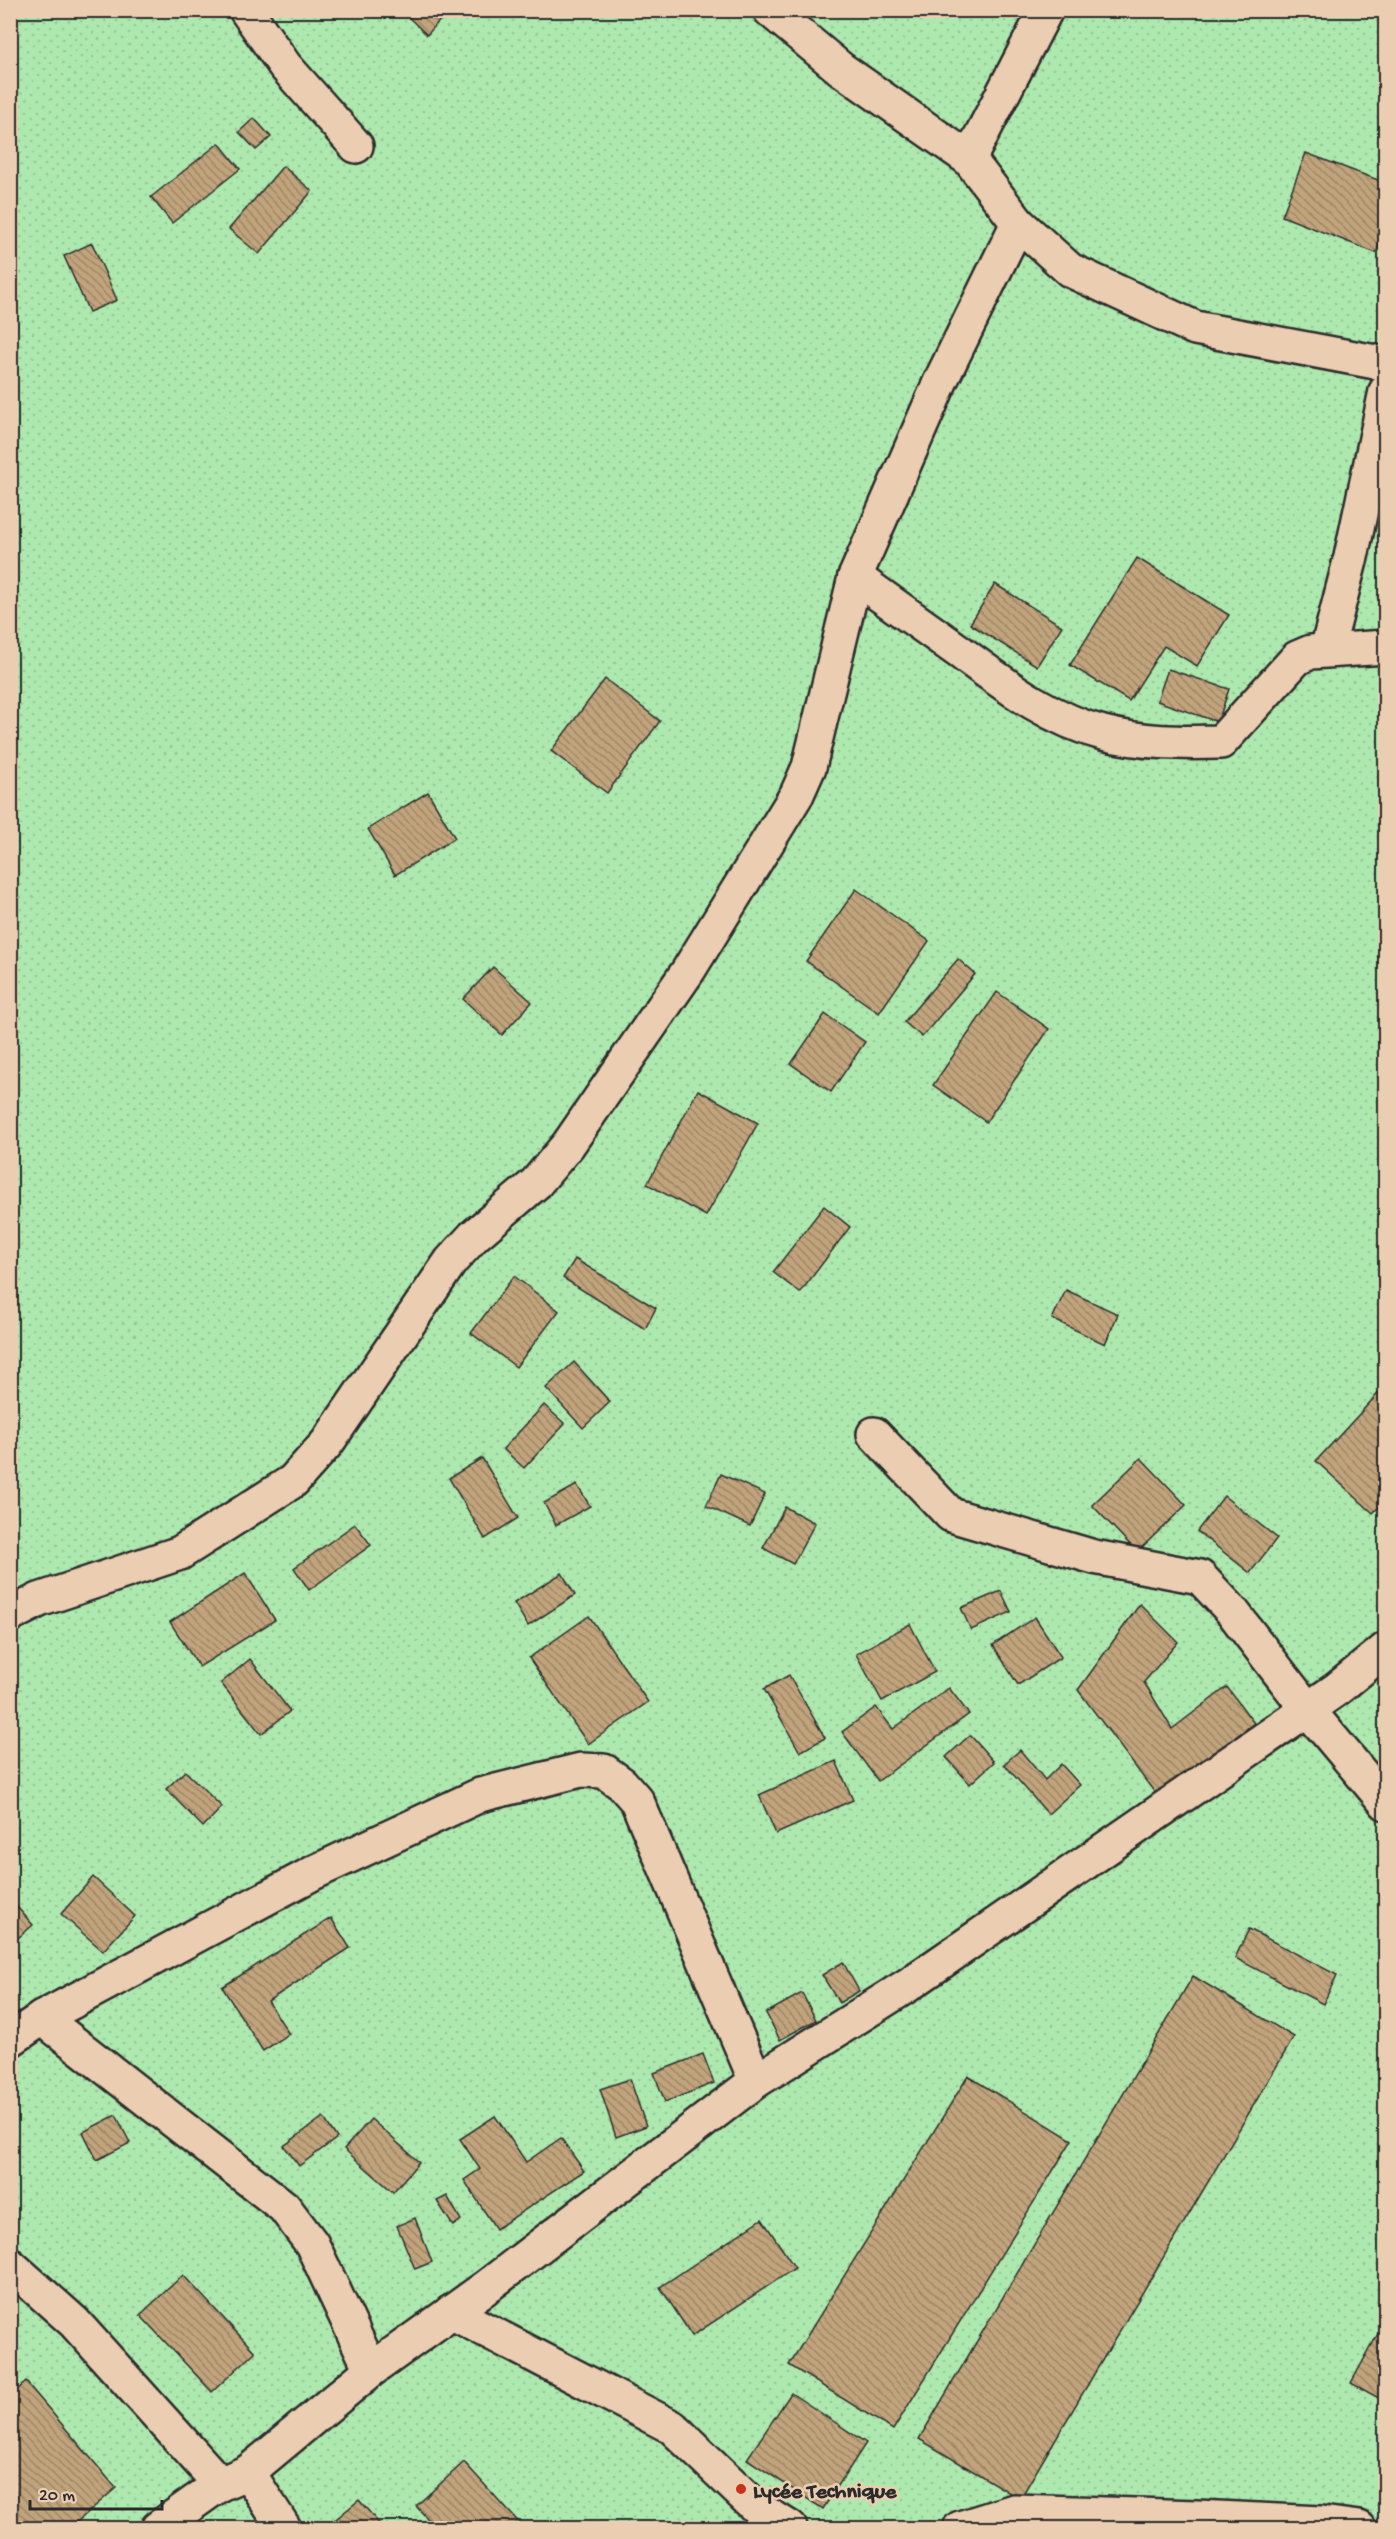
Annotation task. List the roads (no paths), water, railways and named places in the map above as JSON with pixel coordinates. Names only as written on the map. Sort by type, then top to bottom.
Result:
[{"type":"street","points":[[246,10],[285,66],[356,146]]},
{"type":"street","points":[[770,10],[841,69],[969,159],[1018,223],[1070,270],[1195,328],[1386,364]]},
{"type":"street","points":[[969,159],[1046,10]]},
{"type":"street","points":[[10,1615],[39,1600],[180,1553],[293,1481],[327,1443],[451,1261],[474,1236],[536,1183],[568,1145],[688,971],[791,804],[809,767],[855,577],[942,380],[1018,223]]},
{"type":"street","points":[[1327,650],[1351,556],[1386,391]]},
{"type":"street","points":[[855,577],[1022,696],[1059,716],[1090,728],[1131,739],[1172,743],[1221,742],[1297,658],[1311,652],[1327,650],[1386,647]]},
{"type":"street","points":[[874,1434],[951,1515],[1094,1557],[1200,1577],[1232,1611],[1308,1710],[1386,1803]]},
{"type":"street","points":[[158,2529],[234,2478],[371,2370],[756,2081],[908,1985],[1308,1710],[1386,1649]]},
{"type":"street","points":[[10,2040],[42,2018],[315,1872],[480,1795],[581,1770],[604,1771],[622,1784],[637,1801],[756,2081]]},
{"type":"street","points":[[42,2018],[284,2207],[312,2244],[371,2370]]},
{"type":"street","points":[[10,2265],[74,2322],[284,2529]]},
{"type":"street","points":[[451,2312],[672,2427],[756,2507],[790,2529]]},
{"type":"street","points":[[960,2529],[1014,2511],[1310,2522],[1359,2529]]},
{"type":"place","name":"Lycée Technique","points":[[741,2489]]}]
